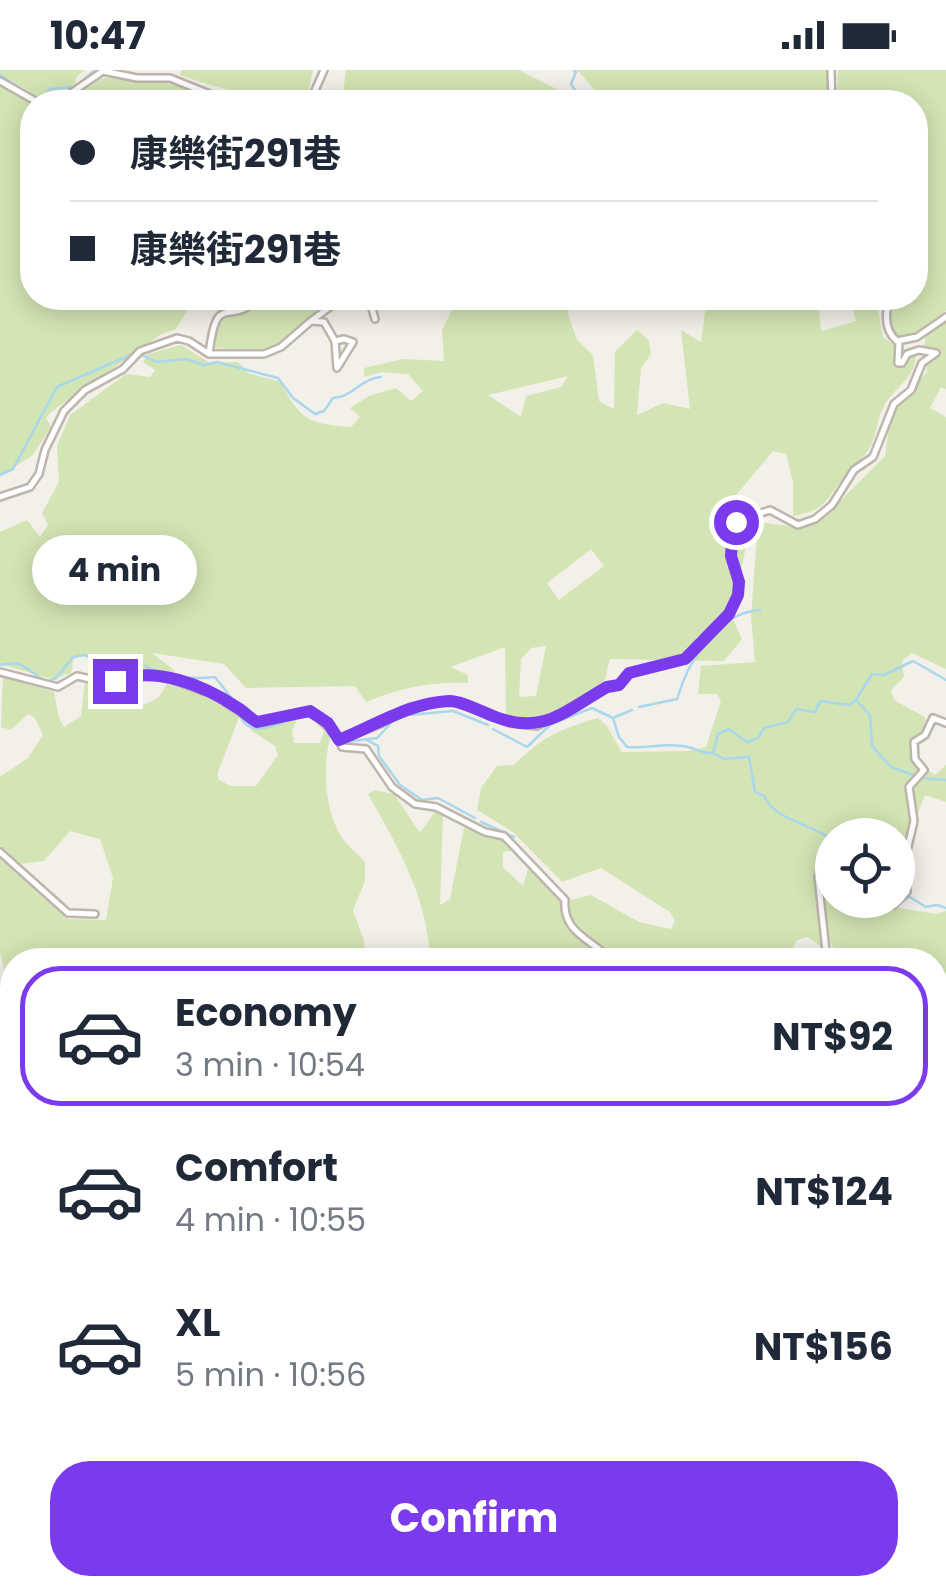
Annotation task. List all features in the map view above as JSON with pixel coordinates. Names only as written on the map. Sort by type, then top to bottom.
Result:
[{"type":"street","points":[[80,90],[104,70],[138,78],[170,78],[200,90]]},
{"type":"street","points":[[209,354],[213,322],[218,315],[242,310]]},
{"type":"street","points":[[0,497],[22,491],[35,481],[64,411],[85,390],[123,369],[133,357],[176,338],[209,354],[264,354],[281,347],[326,310]]},
{"type":"street","points":[[372,310],[375,319]]},
{"type":"street","points":[[889,310],[890,334],[899,341]]},
{"type":"street","points":[[899,341],[917,337],[946,316]]},
{"type":"street","points":[[311,321],[324,322],[336,341],[338,368],[353,342],[336,341]]},
{"type":"street","points":[[339,740],[410,707],[453,701],[510,723],[537,726],[607,687],[619,685],[629,673],[685,659],[729,614],[738,595],[732,541],[725,527],[770,510],[798,525],[815,519],[832,505],[854,470],[873,457],[894,404],[911,390],[922,363],[936,353],[919,350],[898,363],[899,341]]},
{"type":"street","points":[[0,672],[48,687],[58,687],[77,676],[104,682],[145,674],[199,688],[236,706],[257,722],[310,711],[328,723],[342,747],[366,749],[392,786],[415,804],[436,807],[486,832],[504,836],[565,900],[566,920],[571,929],[596,948]]},
{"type":"street","points":[[914,818],[910,788],[924,770],[915,759],[914,742],[924,735],[933,718],[946,723]]},
{"type":"street","points":[[0,852],[68,913],[95,914]]},
{"type":"street","points":[[823,918],[827,948]]},
{"type":"green space","points":[[0,70],[85,70],[76,77],[75,84],[63,90],[26,90],[0,74]]},
{"type":"green space","points":[[181,70],[313,70],[309,90],[233,90],[180,75]]},
{"type":"green space","points":[[346,70],[519,70],[558,90],[343,90]]},
{"type":"green space","points":[[577,70],[828,70],[828,90],[595,90]]},
{"type":"green space","points":[[838,70],[946,70],[946,311],[921,329],[897,339],[890,310],[928,310],[928,90],[837,90]]},
{"type":"green space","points":[[127,73],[192,90],[85,90],[101,79]]},
{"type":"green space","points":[[0,83],[20,94],[20,310],[188,310],[176,329],[160,335],[51,412],[46,418],[51,427],[33,455],[0,476]]},
{"type":"green space","points":[[247,310],[323,310],[278,345],[258,350],[213,348],[221,318]]},
{"type":"green space","points":[[452,310],[569,310],[577,340],[593,355],[599,401],[614,409],[615,352],[637,330],[649,341],[651,354],[641,368],[637,415],[663,403],[690,409],[681,330],[701,342],[705,310],[819,310],[821,331],[856,321],[853,310],[878,310],[883,337],[900,349],[915,349],[916,359],[910,374],[883,408],[869,450],[820,506],[793,516],[793,482],[786,454],[773,451],[737,494],[752,519],[731,615],[742,639],[724,661],[610,659],[602,691],[563,714],[506,720],[505,647],[450,667],[468,675],[468,683],[416,686],[366,702],[355,686],[246,688],[224,664],[152,653],[174,670],[173,675],[133,669],[113,671],[89,655],[74,657],[71,673],[52,679],[0,664],[0,532],[27,520],[40,537],[48,525],[42,513],[59,482],[57,446],[70,415],[126,374],[150,377],[155,370],[143,362],[148,354],[181,345],[210,363],[238,362],[248,373],[281,382],[294,405],[308,418],[351,427],[360,417],[350,408],[369,396],[396,388],[411,401],[423,391],[408,374],[381,372],[364,377],[364,368],[403,359],[444,361],[442,330]],"holes":[[[568,376],[561,387],[526,396],[521,417],[488,395]],[[591,549],[604,566],[559,600],[547,583]],[[546,646],[536,696],[519,697],[521,659],[531,648]]]},
{"type":"green space","points":[[946,320],[946,389],[941,387],[930,408],[946,417],[946,669],[912,653],[902,661],[904,677],[891,690],[894,700],[925,717],[926,728],[911,741],[923,767],[935,775],[946,765],[946,802],[925,795],[915,821],[815,818],[815,918],[821,918],[824,943],[820,946],[808,937],[797,940],[793,948],[429,948],[417,894],[368,794],[375,790],[394,794],[420,833],[436,810],[443,812],[440,905],[450,899],[465,823],[507,840],[516,850],[503,852],[503,867],[523,886],[529,865],[563,902],[591,895],[639,922],[671,929],[675,921],[670,912],[601,868],[562,882],[513,832],[477,810],[481,788],[497,766],[514,765],[552,735],[598,718],[622,752],[706,747],[721,701],[717,694],[698,694],[701,666],[755,662],[751,617],[758,522],[804,528],[842,499],[885,456],[890,418],[902,398],[927,372],[926,335]]},
{"type":"green space","points":[[3,676],[54,692],[64,727],[81,716],[85,681],[111,685],[138,682],[134,706],[154,700],[167,684],[210,698],[240,715],[218,779],[230,786],[256,786],[278,755],[275,746],[250,730],[297,719],[292,731],[294,743],[320,743],[324,731],[312,719],[316,719],[331,734],[326,773],[331,814],[342,838],[365,862],[365,881],[353,910],[365,948],[0,948],[0,859],[68,919],[106,920],[113,878],[100,839],[70,831],[44,861],[19,864],[0,846],[0,777],[28,758],[43,735],[35,718],[28,714],[11,730],[1,727]]},
{"type":"green space","points":[[915,910],[937,914],[946,911],[946,948],[834,948],[827,918],[915,918]]},
{"type":"waterway","points":[[50,90],[75,87],[95,70]]},
{"type":"waterway","points":[[574,70],[571,84],[575,90]]},
{"type":"waterway","points":[[0,75],[23,90]]},
{"type":"waterway","points":[[0,475],[13,469],[57,387],[128,356],[144,356],[156,362],[217,362],[278,378],[293,398],[315,414],[324,411],[333,398],[381,377]]},
{"type":"waterway","points":[[639,707],[677,699],[696,655],[717,630],[744,613],[760,610]]},
{"type":"waterway","points":[[0,665],[20,665],[47,682],[56,678],[73,657],[85,655],[106,668],[130,658],[171,675],[215,677],[237,705]]},
{"type":"waterway","points":[[856,700],[872,674],[884,675],[913,661],[946,680]]},
{"type":"waterway","points":[[493,729],[527,747],[551,724],[592,708],[613,718],[627,747],[680,746],[713,753],[718,734],[729,729],[747,742],[758,738],[764,728],[788,722],[796,709],[815,712],[820,701],[849,705],[856,700]]},
{"type":"waterway","points":[[857,701],[870,715],[872,746],[891,767],[916,776]]},
{"type":"waterway","points":[[615,717],[632,710]]},
{"type":"waterway","points":[[344,742],[377,738],[393,721],[408,715],[453,711],[488,725]]},
{"type":"waterway","points":[[239,713],[244,722],[259,728],[305,715],[320,723],[336,741]]},
{"type":"waterway","points":[[367,740],[378,746],[379,756],[400,785],[422,800],[438,798],[475,818]]},
{"type":"waterway","points":[[713,753],[724,759],[749,757],[755,792],[764,796],[776,811],[815,830]]},
{"type":"waterway","points":[[923,778],[946,780]]},
{"type":"waterway","points":[[481,822],[514,837]]},
{"type":"waterway","points":[[915,900],[926,907],[946,908]]},
{"type":"route","points":[[115,681],[145,674],[170,679],[215,694],[257,722],[277,721],[310,711],[328,723],[339,740],[410,707],[453,701],[510,723],[537,726],[607,687],[619,685],[629,673],[685,659],[729,614],[739,582],[731,556],[732,541],[725,527],[736,522]]}]
